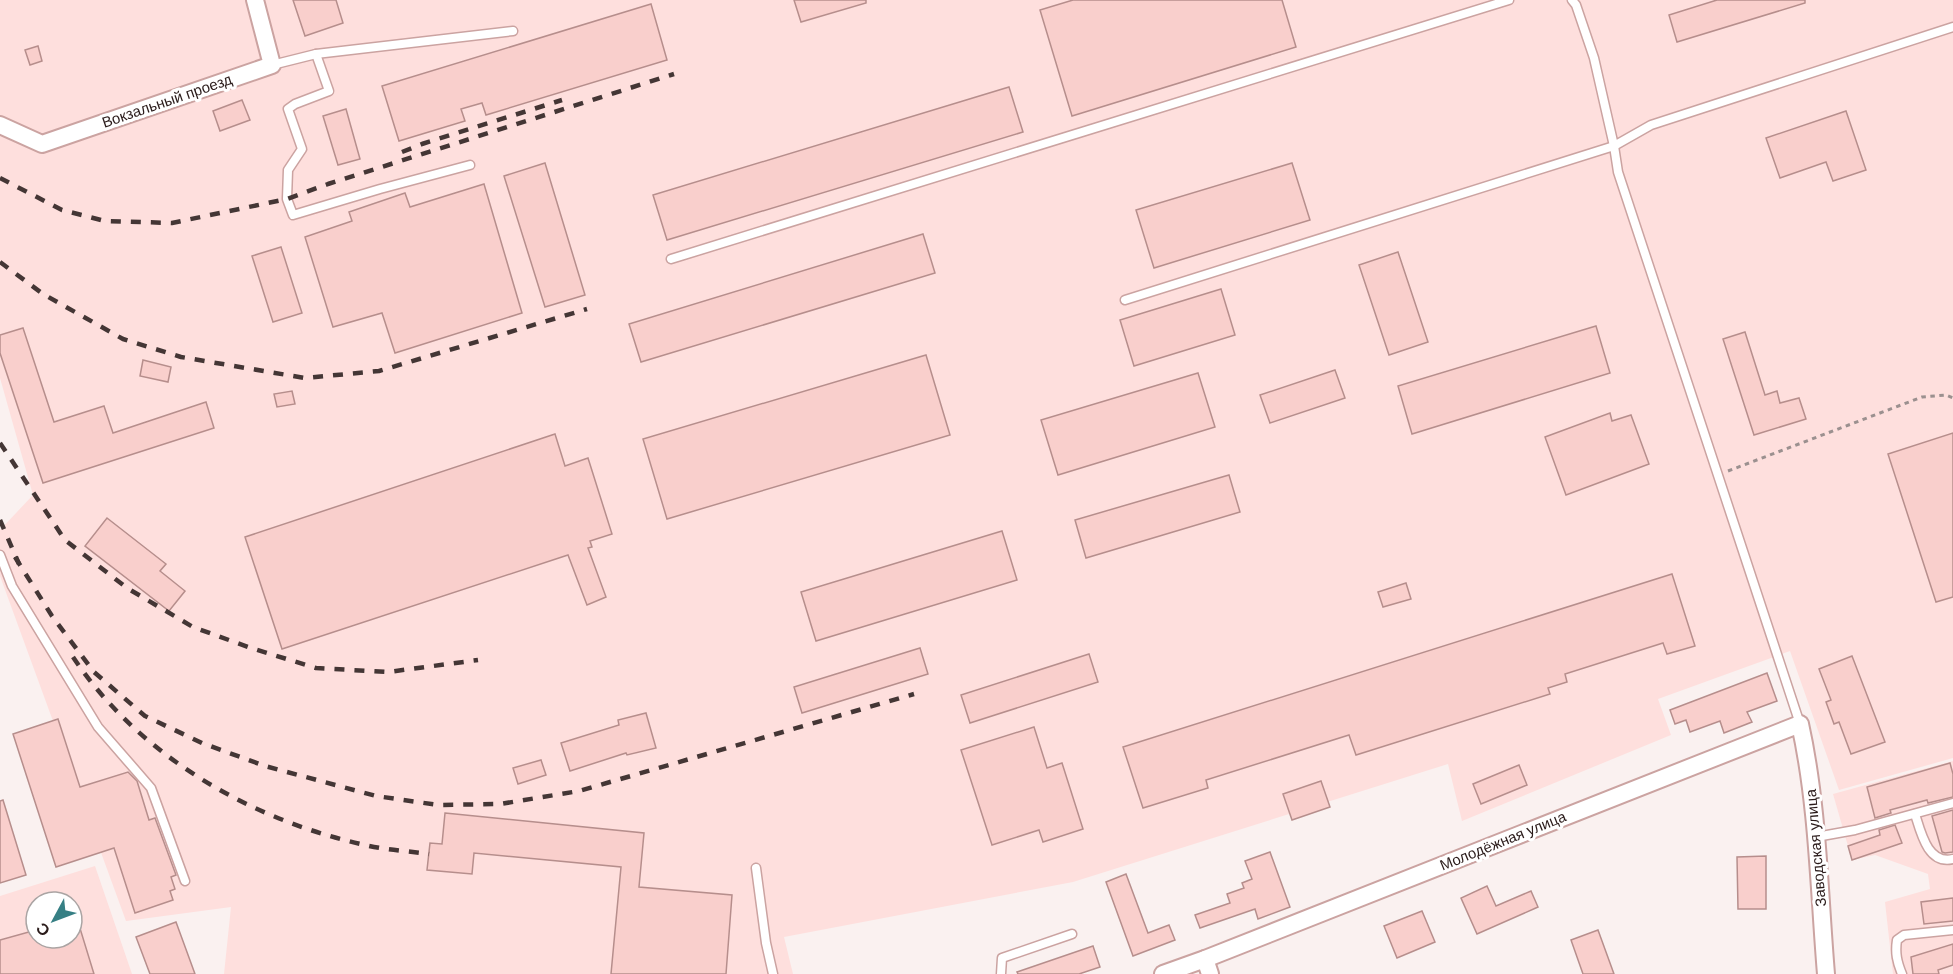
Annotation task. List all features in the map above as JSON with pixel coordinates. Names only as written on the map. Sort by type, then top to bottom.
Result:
[{"type":"street","points":[[255,0],[272,65]]},
{"type":"street","name":"Вокзальный проезд","points":[[0,125],[42,144],[272,65]]},
{"type":"street","name":"Заводская улица","points":[[1800,724],[1806,750],[1816,837],[1826,974]]},
{"type":"street","name":"Молодёжная улица","points":[[1163,974],[1208,967],[1800,724]]},
{"type":"lane","points":[[671,259],[1509,0]]},
{"type":"lane","points":[[1572,0],[1576,4],[1594,58],[1618,172],[1800,724]]},
{"type":"lane","points":[[1125,300],[1614,146],[1651,126],[1953,27]]},
{"type":"lane","points":[[272,65],[316,54],[513,31]]},
{"type":"lane","points":[[316,54],[328,91],[288,109],[302,148],[288,170],[287,199],[293,215],[470,165]]},
{"type":"lane","points":[[0,555],[12,586],[98,727],[151,788],[185,881]]},
{"type":"lane","points":[[1816,837],[1855,830],[1953,803]]},
{"type":"lane","points":[[1915,814],[1922,836],[1930,850],[1937,858],[1944,861],[1953,859]]},
{"type":"lane","points":[[756,868],[766,943],[773,974]]},
{"type":"lane","points":[[1902,974],[1895,950],[1897,940],[1904,935],[1953,930]]},
{"type":"lane","points":[[1001,974],[1002,958],[1072,934]]},
{"type":"path","points":[[1718,475],[1922,397],[1946,395],[1953,398]]},
{"type":"shaded area","points":[[0,0],[1953,0],[1953,758],[1839,790],[1790,651],[1658,699],[1671,735],[1462,821],[1448,764],[1073,882],[784,937],[793,974],[224,974],[231,907],[126,921],[0,576],[0,530],[33,495],[0,378]]},
{"type":"shaded area","points":[[1953,761],[1953,974],[1893,974],[1885,902],[1930,889],[1928,874],[1875,855],[1852,860],[1833,794]]},
{"type":"shaded area","points":[[95,866],[132,974],[0,974],[0,896]]},
{"type":"building","points":[[293,0],[336,0],[343,23],[305,36]]},
{"type":"building","points":[[794,0],[866,0],[866,3],[801,22]]},
{"type":"building","points":[[1073,0],[1282,0],[1296,47],[1072,116],[1040,10]]},
{"type":"building","points":[[1717,0],[1805,0],[1805,3],[1677,42],[1669,15]]},
{"type":"building","points":[[651,4],[667,60],[486,115],[482,103],[461,109],[465,121],[399,141],[382,86]]},
{"type":"building","points":[[38,46],[42,61],[30,65],[25,50]]},
{"type":"building","points":[[1009,87],[1023,132],[667,240],[653,195]]},
{"type":"building","points":[[242,100],[250,120],[220,131],[213,111]]},
{"type":"building","points":[[346,109],[360,159],[338,165],[323,116]]},
{"type":"building","points":[[1846,111],[1866,170],[1833,181],[1826,162],[1780,178],[1766,138]]},
{"type":"building","points":[[545,163],[585,295],[545,307],[504,176]]},
{"type":"building","points":[[1292,163],[1310,220],[1154,268],[1136,210]]},
{"type":"building","points":[[484,184],[522,313],[395,353],[382,313],[333,327],[305,237],[352,221],[349,212],[405,193],[410,207]]},
{"type":"building","points":[[923,234],[935,273],[641,362],[629,324]]},
{"type":"building","points":[[281,247],[302,313],[273,322],[252,256]]},
{"type":"building","points":[[1398,252],[1428,342],[1389,355],[1359,265]]},
{"type":"building","points":[[1221,289],[1235,335],[1134,366],[1120,320]]},
{"type":"building","points":[[1596,326],[1610,373],[1412,434],[1398,386]]},
{"type":"building","points":[[23,328],[54,422],[104,406],[113,433],[206,402],[214,428],[43,483],[0,353],[0,335]]},
{"type":"building","points":[[1745,332],[1765,395],[1777,391],[1780,403],[1799,398],[1806,419],[1754,435],[1723,339]]},
{"type":"building","points":[[926,355],[950,435],[667,519],[643,439]]},
{"type":"building","points":[[143,360],[171,367],[168,382],[140,376]]},
{"type":"building","points":[[1335,370],[1345,398],[1270,423],[1260,395]]},
{"type":"building","points":[[1198,373],[1215,427],[1058,475],[1041,420]]},
{"type":"building","points":[[292,391],[295,404],[277,407],[274,394]]},
{"type":"building","points":[[1610,413],[1612,421],[1631,415],[1649,464],[1566,495],[1545,437]]},
{"type":"building","points":[[1953,433],[1953,597],[1936,602],[1888,454]]},
{"type":"building","points":[[555,434],[565,466],[588,458],[612,534],[590,541],[592,547],[588,548],[606,597],[587,605],[568,555],[282,649],[245,537]]},
{"type":"building","points":[[1229,475],[1240,512],[1086,558],[1075,520]]},
{"type":"building","points":[[107,518],[166,564],[160,571],[185,591],[169,611],[85,546]]},
{"type":"building","points":[[1002,531],[1017,580],[816,641],[801,592]]},
{"type":"building","points":[[1672,574],[1695,646],[1667,654],[1663,643],[1565,674],[1567,682],[1548,688],[1550,694],[1356,755],[1349,735],[1206,780],[1208,788],[1143,808],[1123,747]]},
{"type":"building","points":[[1406,583],[1411,599],[1383,607],[1378,592]]},
{"type":"building","points":[[920,648],[928,674],[802,713],[794,687]]},
{"type":"building","points":[[1089,654],[1098,682],[970,723],[961,695]]},
{"type":"building","points":[[1852,656],[1885,742],[1851,754],[1839,722],[1834,724],[1826,702],[1831,700],[1819,669]]},
{"type":"building","points":[[1767,673],[1777,701],[1747,712],[1752,722],[1724,733],[1720,721],[1690,732],[1686,720],[1675,724],[1670,710]]},
{"type":"building","points":[[646,713],[656,748],[627,755],[626,753],[570,771],[561,743],[619,725],[618,720]]},
{"type":"building","points":[[58,719],[80,787],[128,772],[137,781],[149,820],[155,818],[176,875],[171,877],[175,889],[170,891],[173,900],[135,913],[114,848],[56,867],[13,734]]},
{"type":"building","points":[[1034,727],[1047,768],[1062,763],[1083,829],[1043,842],[1039,830],[992,845],[961,750]]},
{"type":"building","points":[[541,760],[546,775],[518,784],[513,768]]},
{"type":"building","points":[[1950,763],[1953,774],[1953,797],[1928,803],[1927,800],[1890,810],[1891,813],[1875,818],[1867,787]]},
{"type":"building","points":[[1519,765],[1527,785],[1481,804],[1473,784]]},
{"type":"building","points":[[1321,781],[1330,807],[1292,820],[1283,794]]},
{"type":"building","points":[[3,800],[26,875],[0,883],[0,801]]},
{"type":"building","points":[[1953,810],[1953,852],[1945,853],[1942,852],[1932,816]]},
{"type":"building","points":[[445,813],[644,833],[639,887],[732,895],[726,974],[611,974],[621,867],[474,853],[472,874],[427,870],[430,843],[442,844]]},
{"type":"building","points":[[1895,825],[1902,843],[1852,860],[1848,846],[1880,835],[1879,830]]},
{"type":"building","points":[[1270,852],[1290,907],[1258,919],[1255,909],[1200,928],[1195,915],[1230,903],[1227,894],[1244,888],[1242,883],[1252,879],[1245,861]]},
{"type":"building","points":[[1766,856],[1766,909],[1738,909],[1737,857]]},
{"type":"building","points":[[1126,874],[1148,933],[1169,925],[1175,940],[1133,956],[1106,882]]},
{"type":"building","points":[[1487,886],[1496,906],[1531,891],[1538,907],[1477,934],[1461,898]]},
{"type":"building","points":[[1953,898],[1953,921],[1924,924],[1921,902]]},
{"type":"building","points":[[1422,911],[1435,942],[1397,958],[1384,926]]},
{"type":"building","points":[[176,922],[195,974],[150,974],[136,937]]},
{"type":"building","points":[[1598,930],[1614,974],[1583,974],[1571,940]]},
{"type":"building","points":[[24,933],[24,950],[84,950],[84,941],[94,974],[0,974],[0,940]]},
{"type":"building","points":[[1953,944],[1953,965],[1938,970],[1939,974],[1913,974],[1911,957]]},
{"type":"building","points":[[1093,946],[1100,967],[1079,974],[1018,974],[1017,972]]},
{"type":"railway","points":[[0,178],[62,210],[105,221],[172,223],[287,199],[674,74]]},
{"type":"railway","points":[[402,152],[562,100]]},
{"type":"railway","points":[[0,262],[43,294],[123,339],[181,357],[305,378],[379,371],[587,309]]},
{"type":"railway","points":[[0,443],[65,540],[127,588],[193,627],[316,668],[388,672],[478,660]]},
{"type":"railway","points":[[0,520],[19,564]]},
{"type":"railway","points":[[15,557],[52,616],[94,672],[145,716],[202,743],[265,766],[376,796],[438,805],[500,804],[579,791],[914,694]]},
{"type":"railway","points":[[73,657],[130,725],[201,779],[240,801],[322,834],[373,847],[429,854]]}]
